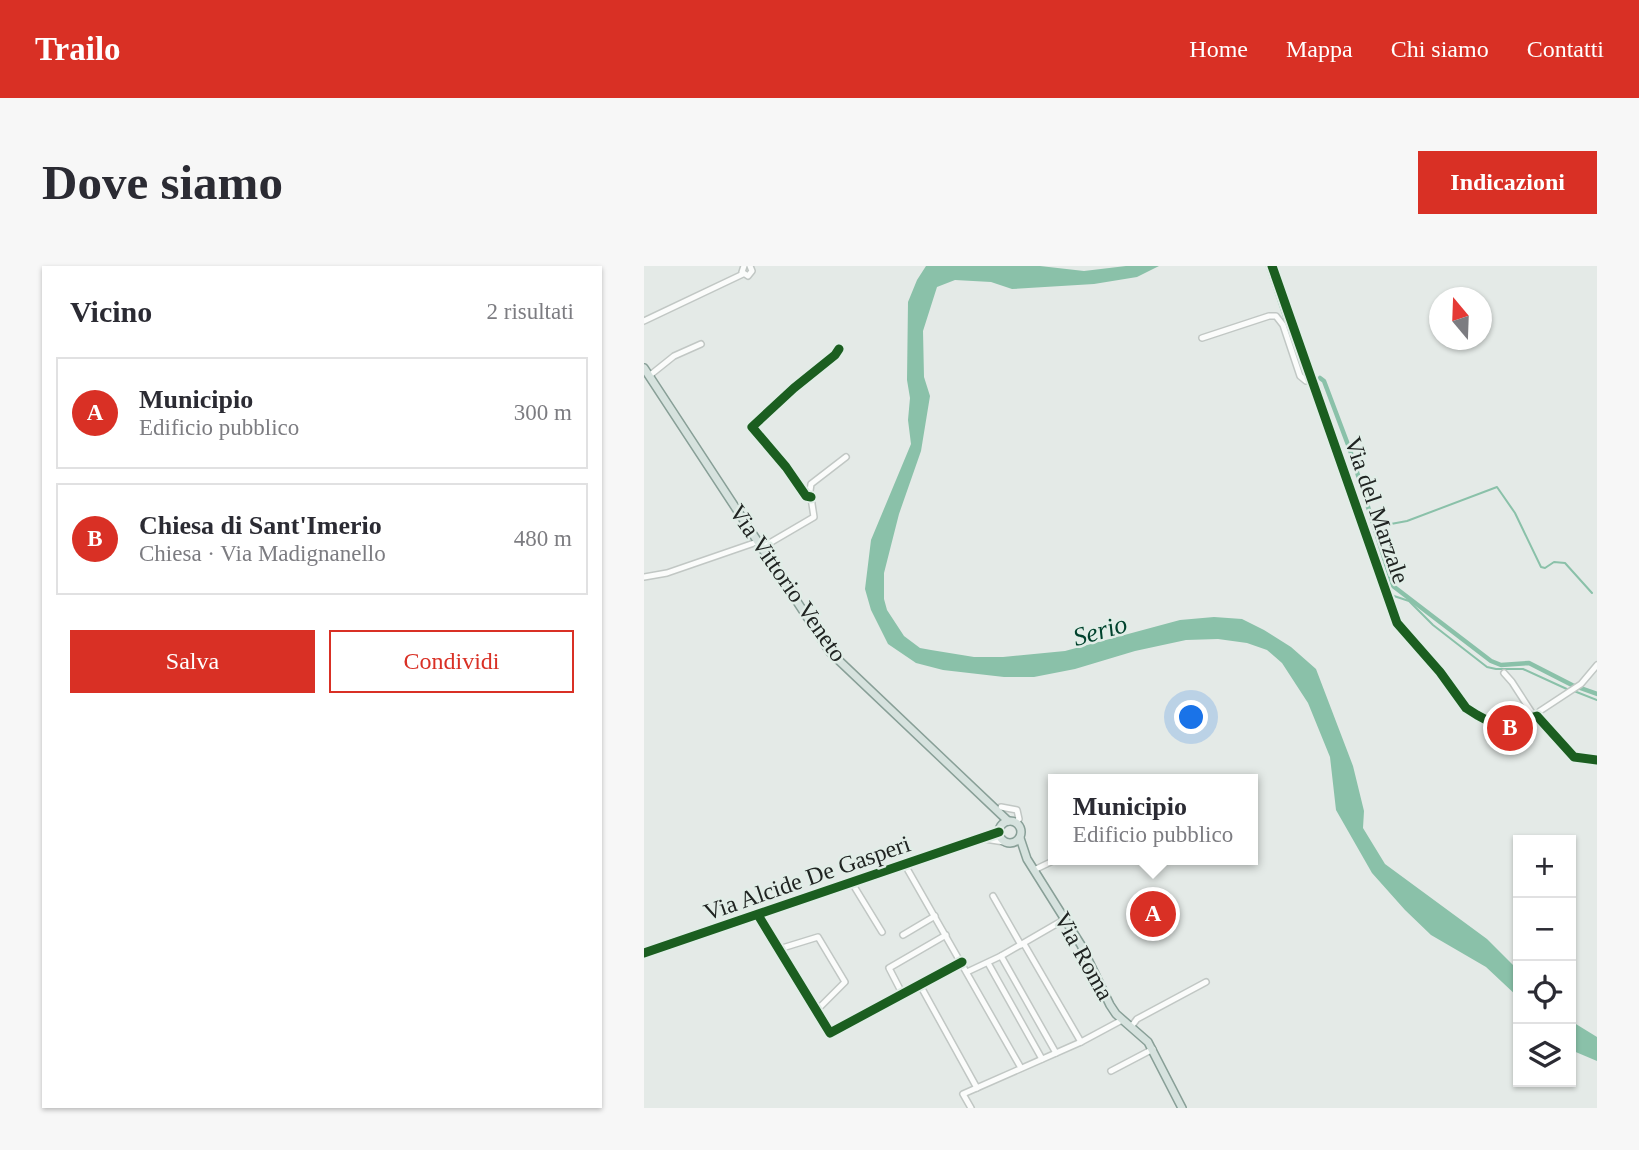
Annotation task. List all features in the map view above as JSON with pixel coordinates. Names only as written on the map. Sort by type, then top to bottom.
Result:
[{"type":"main road","name":"Via Vittorio Veneto","points":[[644,369],[830,652],[989,804],[1006,825]]},
{"type":"main road","name":"Via Roma","points":[[1006,825],[1022,831],[1017,841],[1081,945],[1110,1005],[1153,1049],[1182,1108]]},
{"type":"main road","points":[[1006,825],[1004,842],[1017,841]]},
{"type":"street","points":[[743,274],[744,266]]},
{"type":"street","points":[[644,321],[743,274],[751,274],[750,266]]},
{"type":"street","name":"Via del Marzale","points":[[1272,266],[1397,623],[1440,671],[1466,708],[1490,722],[1504,725],[1535,716]]},
{"type":"street","points":[[1202,338],[1276,316],[1283,325],[1300,376],[1306,381],[1311,380]]},
{"type":"street","points":[[649,376],[674,356],[701,344]]},
{"type":"street","points":[[811,497],[806,496],[786,467],[752,427],[839,349]]},
{"type":"street","points":[[644,577],[667,573],[759,545],[814,517],[810,488],[814,481],[846,457]]},
{"type":"street","points":[[1535,716],[1581,684],[1597,664]]},
{"type":"street","points":[[1504,673],[1535,716],[1574,757],[1597,760]]},
{"type":"street","points":[[1001,807],[1017,810],[1019,819],[1006,825]]},
{"type":"street","name":"Via Alcide De Gasperi","points":[[644,953],[982,839],[1006,825]]},
{"type":"street","name":"Via Alcide De Gasperi","points":[[982,839],[1004,842]]},
{"type":"street","points":[[1034,870],[1048,863]]},
{"type":"street","points":[[905,865],[1021,1068]]},
{"type":"street","name":"Via Alcide De Gasperi","points":[[852,883],[882,932]]},
{"type":"street","points":[[993,895],[1081,1042]]},
{"type":"street","points":[[758,915],[830,1033],[962,962]]},
{"type":"street","points":[[903,935],[934,916]]},
{"type":"street","points":[[967,972],[1001,956],[1065,919]]},
{"type":"street","points":[[902,995],[889,968],[946,935]]},
{"type":"street","points":[[779,949],[818,937],[845,982],[816,1011]]},
{"type":"street","points":[[1001,956],[1056,1053]]},
{"type":"street","points":[[988,962],[1042,1059]]},
{"type":"street","points":[[1130,1027],[1137,1019],[1206,982]]},
{"type":"street","points":[[920,985],[977,1088]]},
{"type":"street","points":[[971,1108],[963,1094],[1081,1042],[1122,1020]]},
{"type":"street","points":[[1111,1071],[1153,1049]]},
{"type":"shaded area","points":[[926,266],[1040,266],[1084,271],[1126,266],[1159,266],[1137,277],[1094,284],[1012,289],[991,282],[955,280],[937,287],[923,331],[924,377],[930,396],[921,451],[899,514],[884,573],[884,599],[887,610],[904,636],[920,648],[974,657],[1003,657],[1065,651],[1180,620],[1214,617],[1242,619],[1264,630],[1291,647],[1316,669],[1353,766],[1364,811],[1363,828],[1385,864],[1487,939],[1513,965],[1513,992],[1486,967],[1431,935],[1372,873],[1336,810],[1330,757],[1308,703],[1282,663],[1267,650],[1247,643],[1218,639],[1186,640],[1135,651],[1075,669],[1034,677],[1004,677],[943,670],[916,663],[888,644],[871,610],[865,589],[871,540],[911,444],[907,380],[908,302]]},
{"type":"shaded area","points":[[1576,1024],[1597,1037],[1597,1061],[1576,1052]]},
{"type":"waterway","points":[[1268,266],[1303,370]]},
{"type":"waterway","points":[[1276,266],[1390,592],[1409,601],[1433,625],[1487,667],[1523,669],[1569,690]]},
{"type":"waterway","points":[[1320,378],[1324,381],[1350,450],[1393,586],[1491,661],[1501,665],[1529,663],[1572,685],[1597,694]]},
{"type":"waterway","points":[[1380,526],[1407,521],[1497,487],[1515,513],[1541,567],[1545,568],[1554,562],[1565,563],[1592,593]]},
{"type":"waterway","points":[[1574,691],[1597,700]]},
{"type":"cycle path","points":[[1272,266],[1397,623],[1440,672],[1466,708],[1492,723],[1504,725],[1537,716],[1574,757],[1597,760]]},
{"type":"cycle path","points":[[811,497],[806,496],[786,467],[752,427],[839,349]]},
{"type":"cycle path","points":[[644,953],[999,832]]},
{"type":"cycle path","points":[[758,915],[830,1033],[962,962]]},
{"type":"place","name":"Chiesa di Sant'Imerio","points":[[1510,728]]},
{"type":"place","name":"Municipio","points":[[1153,914]]},
{"type":"water label","name":"Serio","points":[[1100,630]]}]
